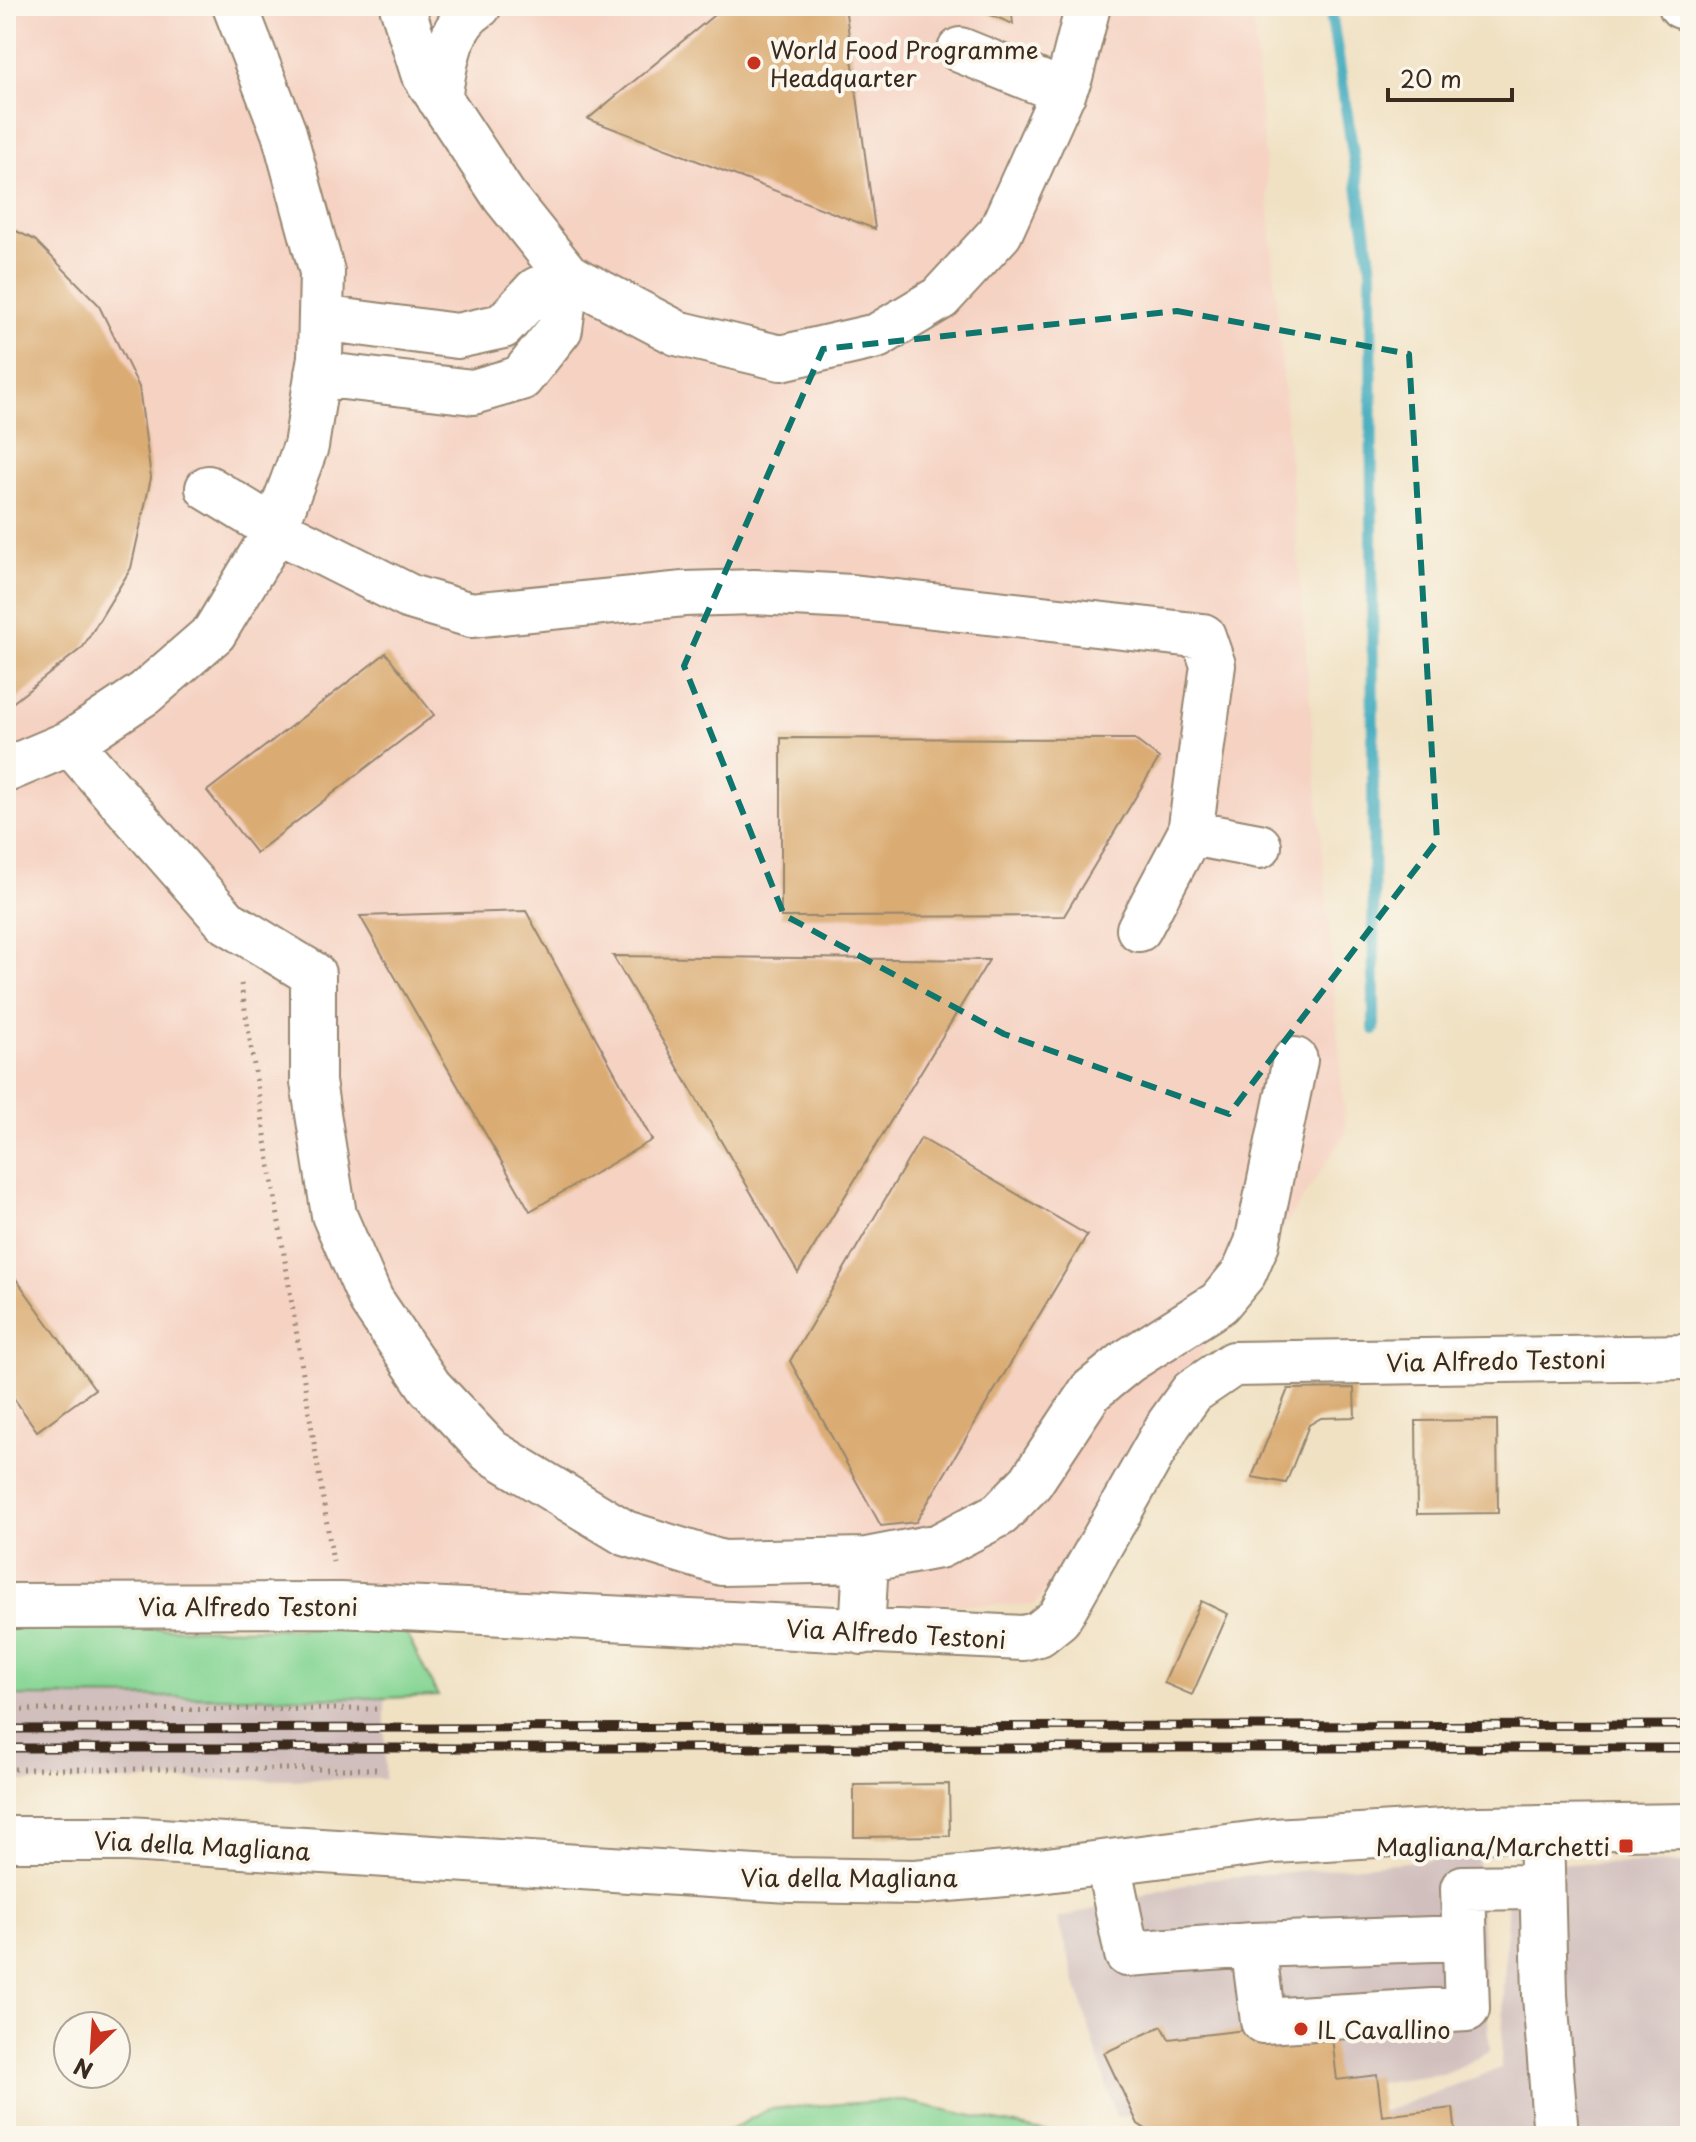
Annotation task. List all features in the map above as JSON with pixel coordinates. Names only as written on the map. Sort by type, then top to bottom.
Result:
[{"type":"street","points":[[6,770],[70,743],[145,693],[214,633],[275,529],[306,446],[317,374],[322,272],[284,133],[235,6]]},
{"type":"street","points":[[402,6],[431,86],[504,196],[567,275],[677,333],[781,358],[877,336],[940,298],[1000,233],[1070,77],[1088,6]]},
{"type":"street","points":[[431,86],[467,14],[479,6]]},
{"type":"street","points":[[1681,6],[1690,9]]},
{"type":"street","points":[[960,50],[1064,92]]},
{"type":"street","points":[[321,318],[457,336],[503,326],[536,290],[567,275]]},
{"type":"street","points":[[317,374],[473,392],[521,378],[560,329],[567,275]]},
{"type":"street","points":[[208,488],[275,529],[410,597],[471,615],[684,594],[755,592],[852,597],[1203,636],[1213,665],[1190,833],[1139,929]]},
{"type":"street","points":[[70,743],[226,921],[313,974],[313,1082],[334,1215],[371,1300],[430,1387],[490,1451],[625,1533],[722,1563],[866,1560],[939,1546],[1000,1514],[1031,1482],[1091,1391],[1128,1361],[1219,1303],[1244,1273],[1257,1243],[1295,1060]]},
{"type":"street","points":[[1190,833],[1259,846]]},
{"type":"street","name":"Via Alfredo Testoni","points":[[6,1606],[340,1605],[1008,1639],[1039,1634],[1050,1628],[1066,1608],[1169,1424],[1192,1392],[1233,1364],[1690,1357]]},
{"type":"street","points":[[862,1632],[866,1560]]},
{"type":"street","name":"Via della Magliana","points":[[6,1839],[128,1839],[790,1880],[915,1882],[1108,1863],[1274,1841],[1479,1829],[1690,1826]]},
{"type":"street","points":[[1541,1828],[1545,1996],[1556,2136]]},
{"type":"street","points":[[1108,1863],[1127,1954],[1253,1945],[1463,1938]]},
{"type":"street","points":[[1253,1945],[1263,2021],[1467,2009],[1463,1888],[1542,1887]]},
{"type":"path","points":[[233,974],[243,986],[340,1605]]},
{"type":"path","points":[[6,1710],[380,1709]]},
{"type":"path","points":[[6,1769],[378,1769]]},
{"type":"highlighted area","points":[[1177,311],[1409,354],[1437,841],[1229,1114],[1004,1034],[784,915],[684,666],[823,349]]},
{"type":"shaded area","points":[[6,6],[1252,6],[1346,1133],[1035,1605],[6,1599]]},
{"type":"shaded area","points":[[6,1696],[385,1698],[385,1779],[6,1782]]},
{"type":"shaded area","points":[[1477,1856],[1490,2051],[1448,2073],[1116,2118],[1057,1919],[1206,1879]]},
{"type":"shaded area","points":[[1690,1863],[1690,2136],[1285,2136],[1368,2117],[1501,2068],[1509,1864]]},
{"type":"green space","points":[[6,1628],[404,1629],[438,1696],[6,1696]]},
{"type":"green space","points":[[899,2100],[1067,2136],[719,2136],[769,2109]]},
{"type":"building","name":"World Food Programme Headquarter","points":[[725,6],[845,6],[875,229],[588,119]]},
{"type":"building","name":"World Food Programme Headquarter","points":[[969,6],[1011,6],[1013,24]]},
{"type":"building","points":[[6,226],[35,240],[98,304],[139,387],[151,478],[131,568],[83,647],[6,708]]},
{"type":"building","points":[[386,653],[434,715],[256,853],[207,791]]},
{"type":"building","points":[[781,738],[1134,739],[1159,758],[1064,916],[781,917]]},
{"type":"building","points":[[526,911],[652,1140],[530,1211],[360,916]]},
{"type":"building","points":[[613,956],[989,960],[798,1273]]},
{"type":"building","points":[[921,1138],[1087,1235],[916,1522],[881,1526],[790,1361]]},
{"type":"building","points":[[6,1265],[95,1389],[37,1431],[6,1387]]},
{"type":"building","points":[[1354,1388],[1355,1417],[1321,1418],[1309,1425],[1286,1483],[1252,1477],[1288,1389]]},
{"type":"building","points":[[1497,1420],[1498,1513],[1417,1514],[1416,1421]]},
{"type":"building","points":[[1201,1601],[1228,1614],[1192,1695],[1164,1683]]},
{"type":"building","points":[[949,1784],[950,1836],[854,1837],[854,1785]]},
{"type":"building","points":[[1330,2020],[1337,2080],[1377,2075],[1382,2116],[1453,2108],[1456,2136],[1156,2136],[1138,2124],[1104,2053],[1162,2026],[1169,2039]]},
{"type":"waterway","points":[[1330,6],[1371,268],[1374,1029]]},
{"type":"railway","points":[[6,1729],[1690,1725]]},
{"type":"railway","points":[[6,1748],[1690,1748]]},
{"type":"place","name":"World Food Programme Headquarter","points":[[754,63]]},
{"type":"place","name":"Magliana/Marchetti","points":[[1626,1846]]},
{"type":"place","name":"IL Cavallino","points":[[1301,2029]]}]
